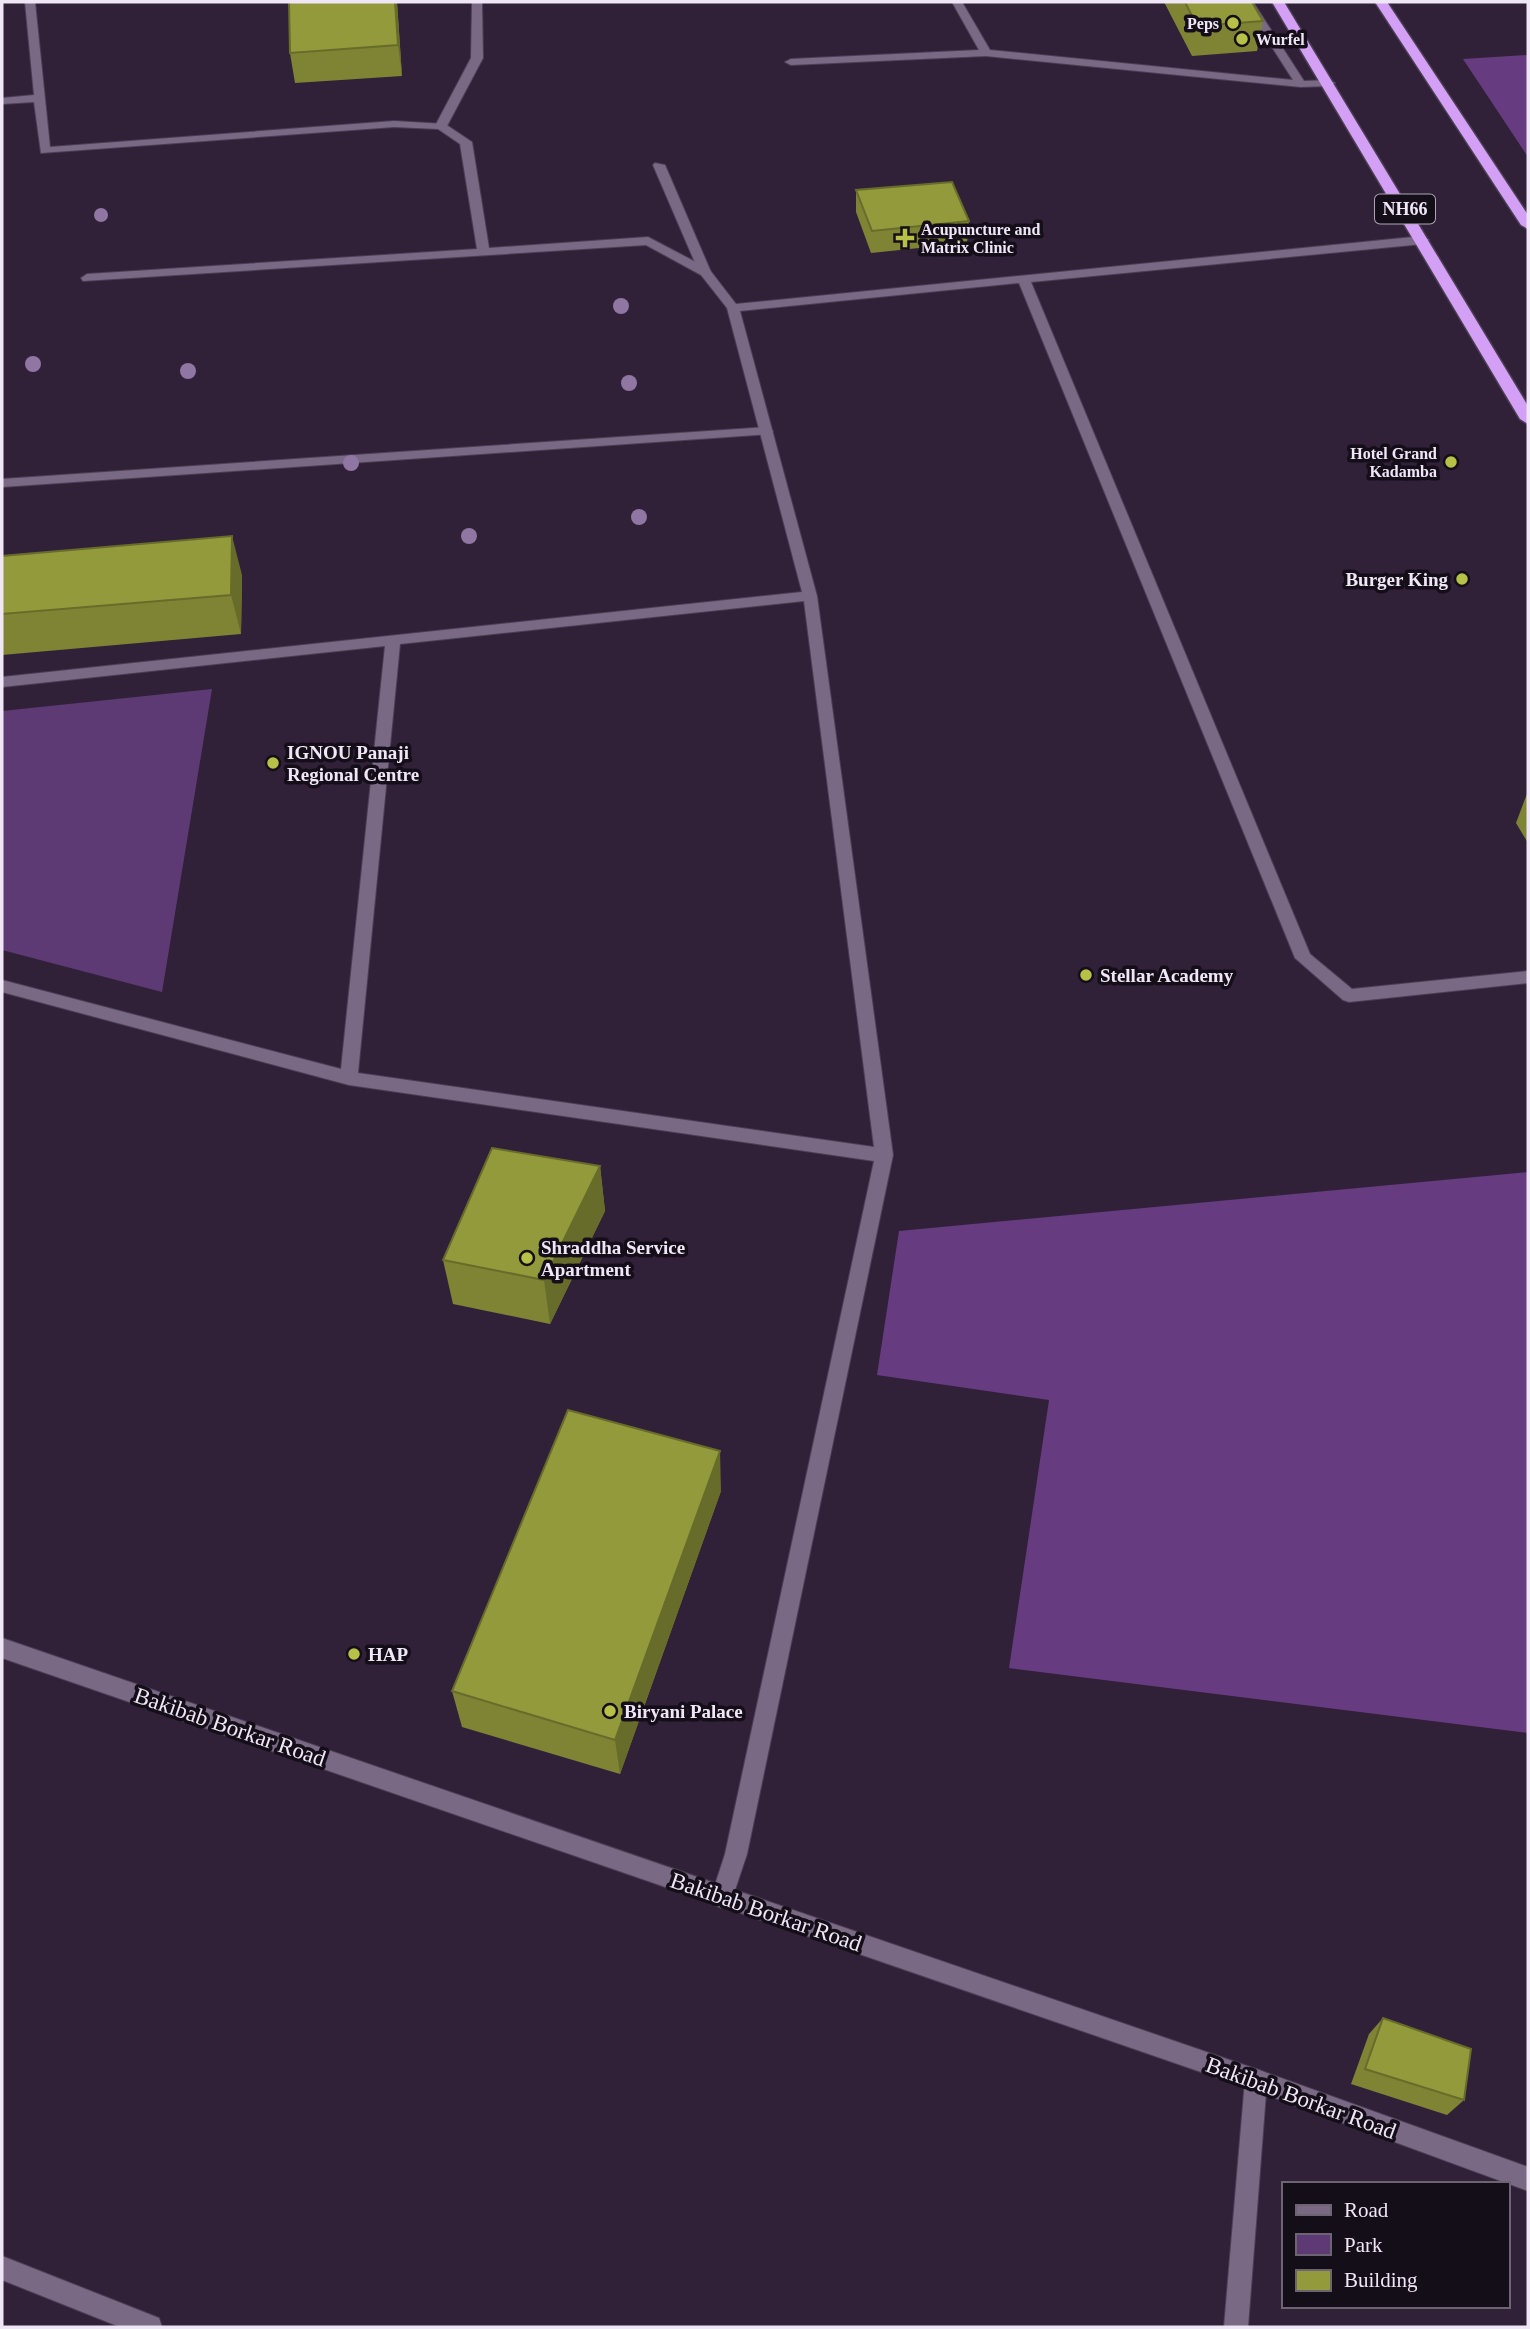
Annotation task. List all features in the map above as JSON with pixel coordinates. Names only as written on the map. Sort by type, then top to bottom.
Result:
[{"type":"highway","name":"NH66","points":[[1278,2],[1528,419]]},
{"type":"highway","points":[[1381,2],[1528,225]]},
{"type":"street","points":[[30,2],[45,151],[394,124],[442,126],[466,142],[483,250]]},
{"type":"street","points":[[442,126],[477,58],[477,2]]},
{"type":"street","points":[[957,2],[986,52]]},
{"type":"street","points":[[1248,2],[1301,84]]},
{"type":"street","points":[[791,62],[986,52],[1301,84],[1329,83]]},
{"type":"street","points":[[2,101],[38,98]]},
{"type":"street","points":[[659,165],[705,272],[733,308],[810,596],[884,1155],[736,1854],[722,1897]]},
{"type":"street","points":[[733,308],[1423,240]]},
{"type":"street","points":[[87,278],[483,250],[648,242],[705,272]]},
{"type":"street","points":[[1024,279],[1303,958],[1349,996],[1528,977]]},
{"type":"street","points":[[2,483],[766,431]]},
{"type":"street","points":[[2,682],[810,596]]},
{"type":"street","points":[[349,1078],[393,640]]},
{"type":"street","points":[[2,986],[349,1078],[884,1155]]},
{"type":"street","name":"Bakibab Borkar Road","points":[[2,1648],[1256,2080],[1528,2179]]},
{"type":"street","points":[[1236,2327],[1256,2080]]},
{"type":"street","points":[[2,2269],[150,2327]]},
{"type":"green space","points":[[212,689],[162,992],[2,950],[2,711]]},
{"type":"shaded area","points":[[1528,55],[1528,157],[1463,59]]},
{"type":"shaded area","points":[[1528,1172],[1528,1733],[1009,1668],[1049,1400],[877,1375],[899,1231]]},
{"type":"building","points":[[289,2],[395,2],[398,45],[290,53]]},
{"type":"building","points":[[1185,2],[1252,2],[1263,21],[1197,26]]},
{"type":"building","points":[[952,182],[969,221],[872,231],[856,190]]},
{"type":"building","points":[[232,536],[231,595],[2,614],[2,556]]},
{"type":"building","points":[[492,1148],[600,1166],[544,1280],[443,1260]]},
{"type":"building","points":[[568,1410],[720,1451],[615,1740],[452,1691]]},
{"type":"building","points":[[1383,2018],[1471,2049],[1464,2100],[1365,2069]]},
{"type":"place","name":"Peps","points":[[1233,23]]},
{"type":"place","name":"Wurfel","points":[[1242,39]]},
{"type":"place","name":"Acupuncture and Matrix Clinic","points":[[905,238]]},
{"type":"place","name":"Hotel Grand Kadamba","points":[[1451,462]]},
{"type":"place","name":"Burger King","points":[[1462,579]]},
{"type":"place","name":"IGNOU Panaji Regional Centre","points":[[273,763]]},
{"type":"place","name":"Stellar Academy","points":[[1086,975]]},
{"type":"place","name":"Shraddha Service Apartment","points":[[527,1258]]},
{"type":"place","name":"HAP","points":[[354,1654]]},
{"type":"place","name":"Biryani Palace","points":[[610,1711]]}]
